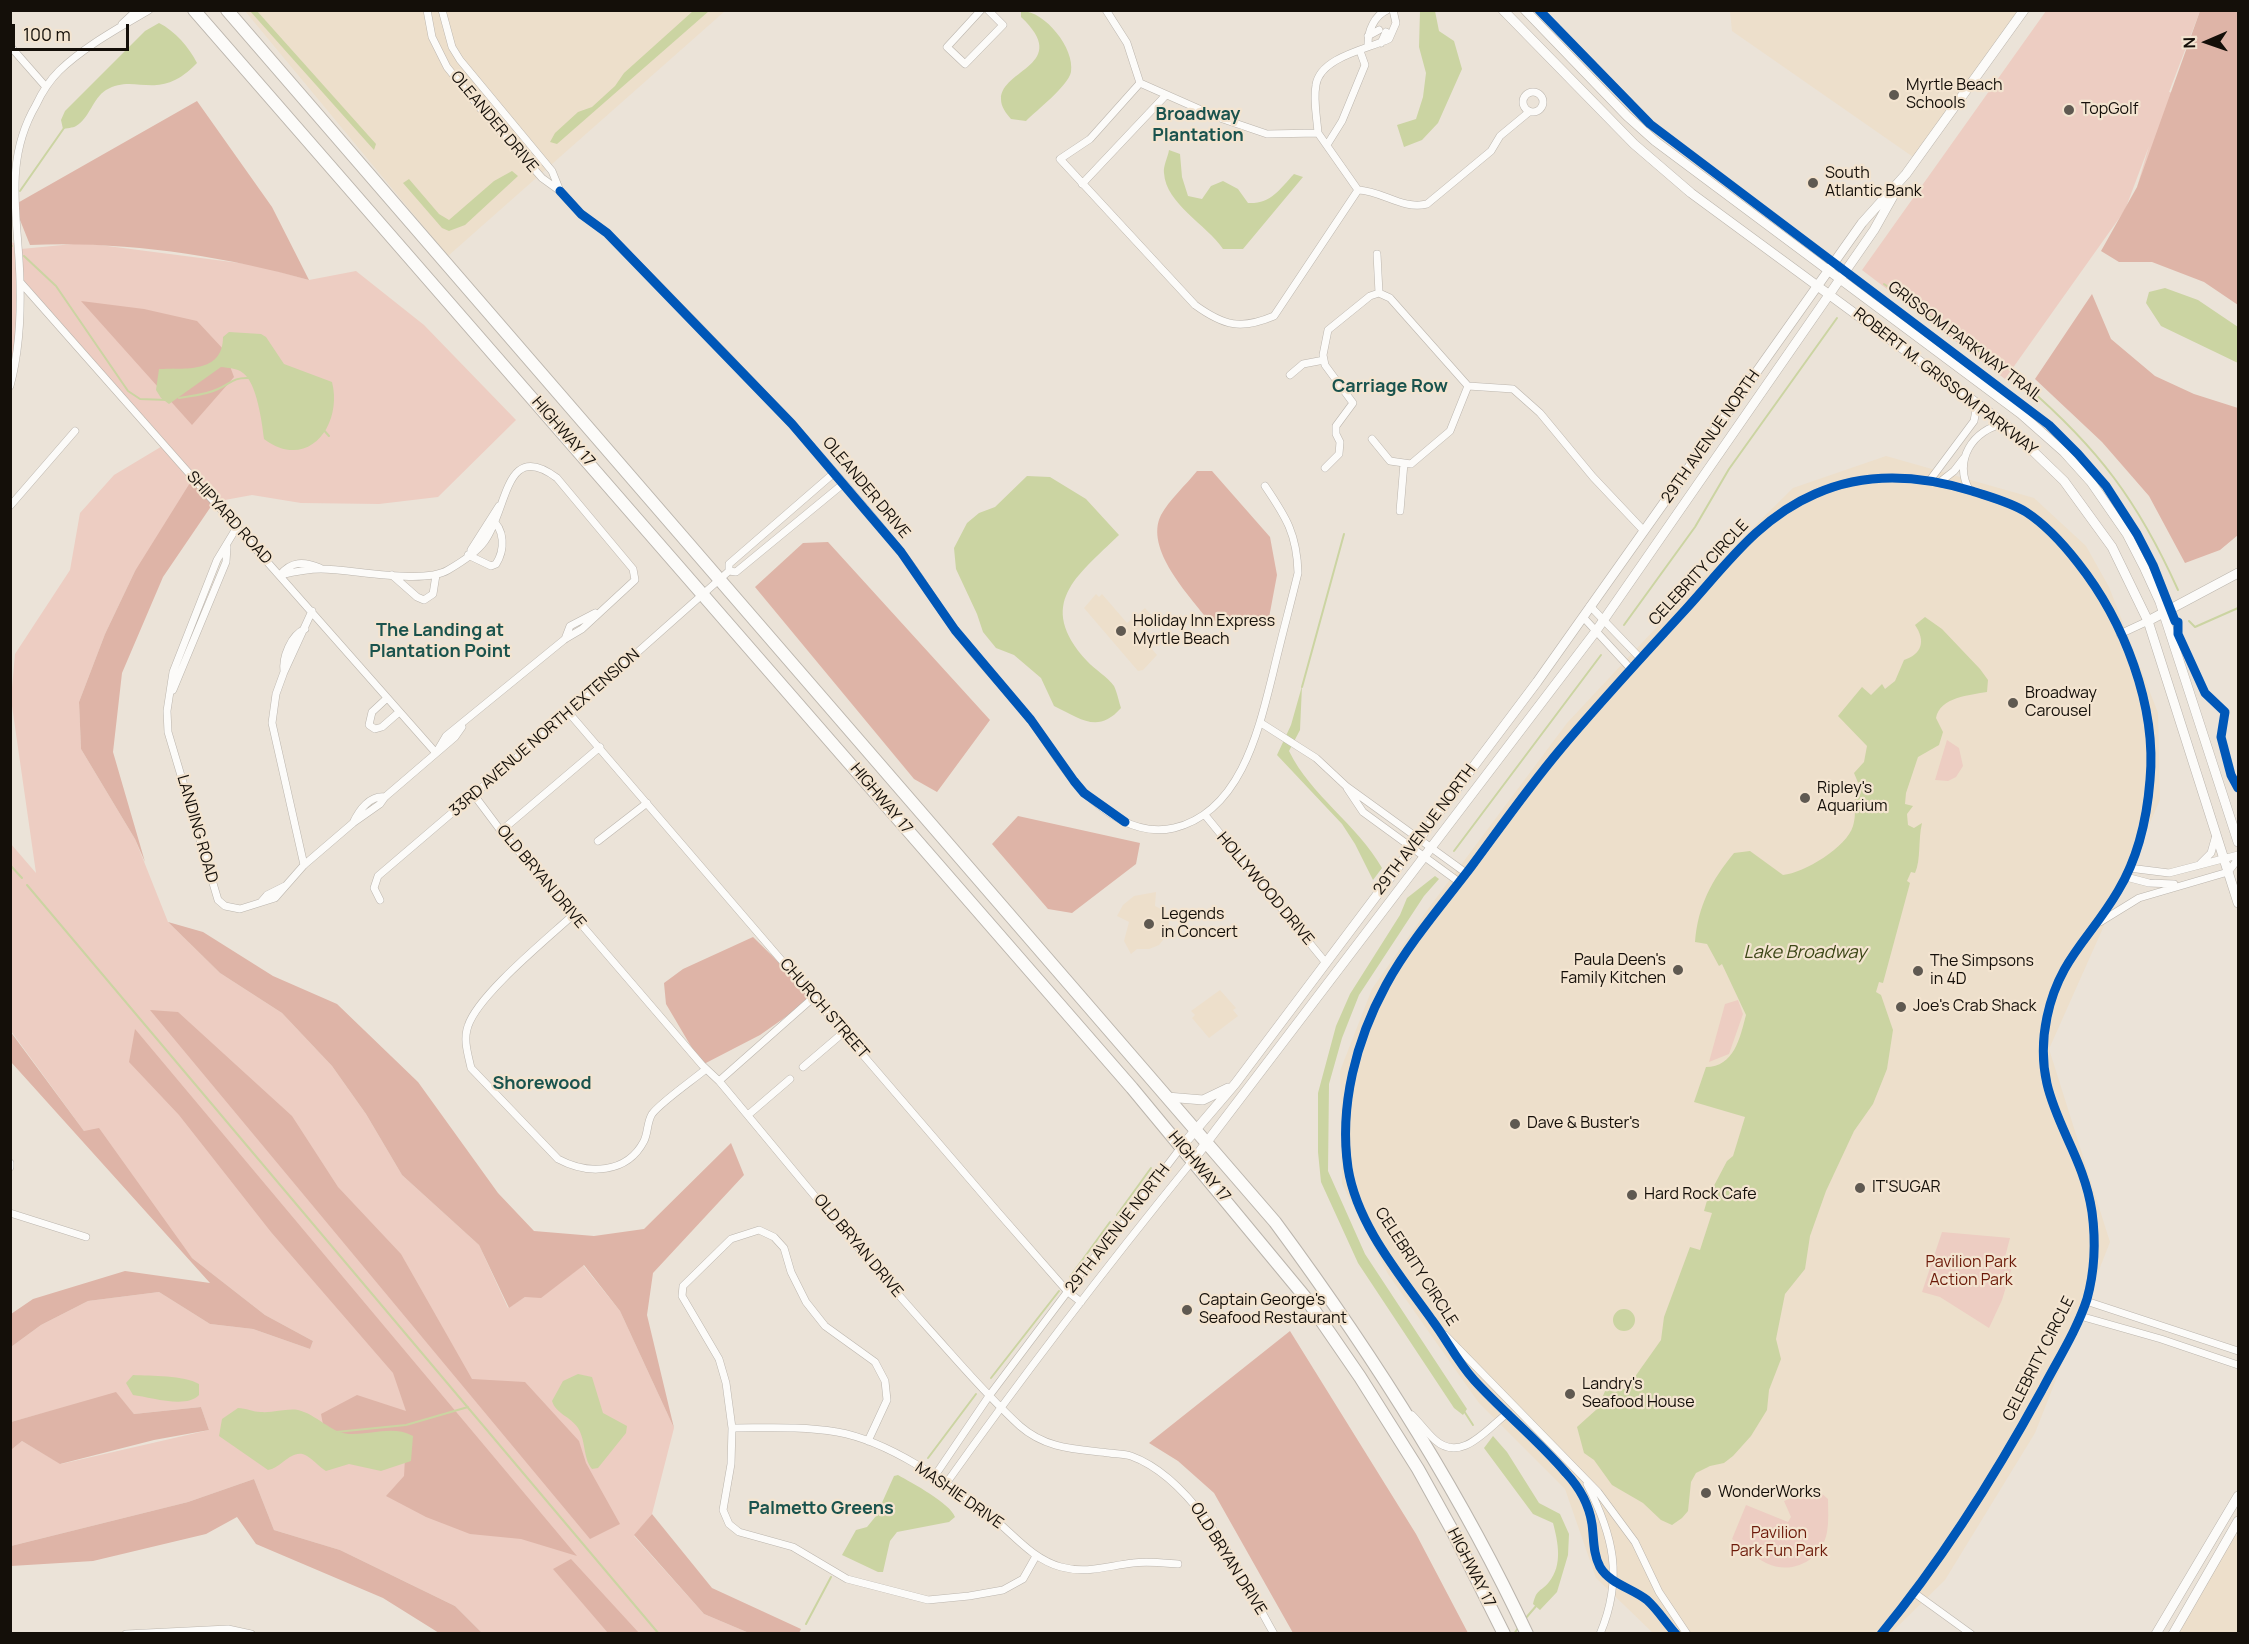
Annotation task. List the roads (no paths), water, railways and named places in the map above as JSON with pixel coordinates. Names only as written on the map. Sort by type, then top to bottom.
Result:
[{"type":"highway","name":"HIGHWAY 17","points":[[194,10],[1182,1146],[1305,1297],[1360,1377],[1428,1487],[1504,1634]]},
{"type":"highway","name":"HIGHWAY 17","points":[[227,10],[724,575],[1275,1222],[1361,1342],[1402,1405],[1448,1482],[1527,1634]]},
{"type":"main road","name":"ROBERT M. GRISSOM PARKWAY","points":[[1503,10],[1634,144],[1691,193],[1818,284],[2005,424],[2064,481],[2094,519],[2121,563],[2148,621],[2238,903]]},
{"type":"main road","name":"ROBERT M. GRISSOM PARKWAY","points":[[1525,10],[1627,116],[1655,141],[2021,414],[2064,452],[2091,482],[2127,534],[2163,613],[2238,842]]},
{"type":"main road","name":"29TH AVENUE NORTH","points":[[1194,1160],[1596,631],[1874,230],[1906,174],[2024,10]]},
{"type":"main road","name":"29TH AVENUE NORTH","points":[[1182,1146],[1235,1084],[1411,849],[1583,617],[1862,223],[1906,174]]},
{"type":"main road","points":[[2148,621],[2238,573]]},
{"type":"main road","points":[[1167,1097],[1203,1100],[1235,1084]]},
{"type":"main road","points":[[2156,1634],[2238,1496]]},
{"type":"main road","points":[[2173,1634],[2238,1521]]},
{"type":"street","points":[[119,28],[137,10]]},
{"type":"street","points":[[10,386],[16,364],[21,283],[14,205],[13,154],[26,121],[46,87],[72,60],[149,10]]},
{"type":"street","name":"OLEANDER DRIVE","points":[[427,10],[432,37],[447,67],[531,166],[560,191],[581,214],[607,233],[792,424],[901,552],[955,630],[1031,720],[1084,793],[1120,821],[1144,828],[1173,828],[1205,814],[1234,782],[1261,723],[1298,573],[1297,549],[1288,519],[1265,486]]},
{"type":"street","name":"OLEANDER DRIVE","points":[[442,10],[452,47],[460,60],[552,171],[560,191]]},
{"type":"street","points":[[981,10],[947,47],[965,64],[1003,25],[988,10]]},
{"type":"street","points":[[1106,10],[1127,44],[1140,83],[1267,134],[1318,133]]},
{"type":"street","points":[[1381,43],[1385,11]]},
{"type":"street","points":[[1368,45],[1368,36],[1385,11]]},
{"type":"street","points":[[1368,36],[1384,27],[1393,13]]},
{"type":"street","points":[[1358,190],[1318,133],[1316,85],[1320,72],[1346,55],[1389,39],[1395,27],[1393,13]]},
{"type":"street","points":[[10,46],[46,87]]},
{"type":"street","points":[[1327,145],[1342,121],[1365,65],[1360,51]]},
{"type":"street","points":[[1140,83],[1090,139],[1060,159],[1196,305],[1214,319],[1229,324],[1253,324],[1274,316],[1358,190]]},
{"type":"street","points":[[1082,184],[1166,95]]},
{"type":"street","points":[[1358,190],[1369,191],[1404,205],[1416,207],[1427,204],[1491,151],[1500,136],[1529,111]]},
{"type":"street","points":[[1377,254],[1379,293]]},
{"type":"street","name":"SHIPYARD ROAD","points":[[21,283],[435,753]]},
{"type":"street","points":[[1326,468],[1339,453],[1340,442],[1336,434],[1339,419],[1353,403],[1328,372],[1324,360],[1328,330],[1370,296],[1379,293],[1390,298],[1468,386],[1513,389],[1540,412],[1593,477],[1644,531]]},
{"type":"street","points":[[1290,375],[1303,364],[1324,360]]},
{"type":"street","points":[[1372,439],[1390,461],[1411,464],[1450,432],[1468,386]]},
{"type":"street","points":[[1930,480],[1974,421],[1976,410],[1973,400]]},
{"type":"street","points":[[1940,482],[1954,471],[1982,431],[1994,425],[2005,424]]},
{"type":"street","points":[[10,506],[13,495],[51,461],[75,431]]},
{"type":"street","points":[[1965,456],[1964,480],[1970,491]]},
{"type":"street","points":[[1400,511],[1404,464]]},
{"type":"street","name":"LANDING ROAD","points":[[237,526],[228,544],[226,562],[202,610],[167,711],[168,732],[218,900],[225,906],[240,909],[261,903],[267,895],[285,886],[304,865],[353,823],[380,804],[385,797],[456,737],[466,721],[565,639],[582,629],[635,580],[633,569],[557,478],[546,470],[531,465],[517,470],[511,477],[505,497],[493,520]]},
{"type":"street","name":"33RD AVENUE NORTH EXTENSION","points":[[380,900],[374,888],[378,876],[703,595],[724,575],[729,564],[834,473]]},
{"type":"street","name":"CELEBRITY CIRCLE","points":[[1676,1634],[1647,1600],[1608,1577],[1598,1563],[1589,1510],[1582,1492],[1453,1355],[1439,1329],[1383,1249],[1361,1210],[1351,1181],[1346,1126],[1349,1089],[1369,1021],[1405,953],[1560,750],[1630,668],[1731,556],[1764,525],[1796,503],[1848,482],[1880,478],[1930,480],[1970,491],[2026,512],[2047,530],[2084,570],[2120,634],[2141,691],[2151,751],[2146,813],[2126,877],[2062,970],[2050,1003],[2044,1034],[2045,1074],[2051,1104],[2080,1166],[2091,1202],[2095,1256],[2086,1301],[2026,1420],[1971,1511],[1881,1634]]},
{"type":"street","name":"33RD AVENUE NORTH EXTENSION","points":[[724,575],[736,572],[843,484]]},
{"type":"street","points":[[468,555],[491,566],[496,564],[502,544],[501,532],[493,520]]},
{"type":"street","points":[[280,575],[320,569],[392,575],[436,575],[447,571],[484,543],[493,520]]},
{"type":"street","points":[[392,575],[417,597],[424,600],[433,594],[436,575]]},
{"type":"street","points":[[1590,606],[1640,658]]},
{"type":"street","points":[[304,865],[272,723],[276,694],[312,611]]},
{"type":"street","points":[[1583,617],[1630,668]]},
{"type":"street","points":[[2120,634],[2148,621]]},
{"type":"street","points":[[386,699],[372,712],[369,725],[375,729],[382,727],[398,713]]},
{"type":"street","name":"CHURCH STREET","points":[[569,713],[1068,1292],[1081,1302]]},
{"type":"street","points":[[1261,723],[1316,758],[1346,786],[1466,873]]},
{"type":"street","points":[[501,831],[600,747]]},
{"type":"street","points":[[1346,786],[1363,812],[1459,882]]},
{"type":"street","name":"OLD BRYAN DRIVE","points":[[474,795],[501,831],[748,1115],[893,1288],[989,1396],[1023,1428],[1047,1444],[1072,1450],[1131,1456],[1165,1476],[1187,1494],[1209,1524],[1274,1634]]},
{"type":"street","points":[[598,841],[647,803]]},
{"type":"street","name":"HOLLYWOOD DRIVE","points":[[1205,814],[1326,963]]},
{"type":"street","points":[[2198,865],[2211,853],[2216,834]]},
{"type":"street","points":[[2129,868],[2160,873],[2179,872],[2198,865],[2238,857]]},
{"type":"street","points":[[2093,927],[2139,898],[2228,872],[2238,857]]},
{"type":"street","points":[[2126,877],[2160,884],[2191,883]]},
{"type":"street","points":[[573,915],[523,960],[480,1005],[468,1027],[466,1048],[471,1068],[558,1159],[579,1166],[612,1169],[635,1156],[645,1140],[652,1115],[706,1069]]},
{"type":"street","points":[[718,1081],[814,997]]},
{"type":"street","points":[[803,1067],[844,1032]]},
{"type":"street","points":[[748,1115],[790,1079]]},
{"type":"street","name":"29TH AVENUE NORTH","points":[[934,1477],[989,1396],[1086,1267],[1122,1225],[1182,1146]]},
{"type":"street","name":"29TH AVENUE NORTH","points":[[945,1485],[1000,1407],[1194,1160]]},
{"type":"street","points":[[10,1213],[86,1237]]},
{"type":"street","points":[[868,1441],[887,1400],[885,1382],[875,1362],[825,1326],[806,1302],[791,1272],[784,1248],[774,1237],[759,1230],[731,1239],[682,1286],[682,1296],[719,1359],[726,1383],[732,1428],[731,1464],[723,1510],[729,1524],[739,1532],[793,1547],[847,1578],[928,1600],[1003,1590],[1023,1579],[1036,1556]]},
{"type":"street","points":[[2086,1301],[2238,1351]]},
{"type":"street","points":[[2080,1316],[2161,1339],[2238,1365]]},
{"type":"street","name":"CELEBRITY CIRCLE","points":[[1439,1329],[1598,1492],[1635,1542],[1659,1592],[1687,1634]]},
{"type":"street","points":[[1402,1405],[1434,1439],[1452,1447],[1475,1442],[1507,1414],[1516,1410]]},
{"type":"street","name":"MASHIE DRIVE","points":[[732,1428],[799,1428],[838,1432],[868,1441],[899,1455],[934,1477],[1002,1524],[1036,1556],[1059,1567],[1084,1571],[1133,1563],[1178,1563]]},
{"type":"street","points":[[1584,1479],[1609,1531],[1614,1557],[1610,1603],[1600,1634]]},
{"type":"street","points":[[1913,1592],[1971,1634]]},
{"type":"street","points":[[126,1634],[228,1629],[251,1634]]},
{"type":"water","points":[[250,11],[257,11],[376,144],[374,150]]},
{"type":"water","points":[[693,11],[709,11],[557,144],[550,142],[555,133],[578,112],[592,107],[615,86],[624,73]]},
{"type":"water","points":[[1021,11],[1030,12],[1039,17],[1056,32],[1071,62],[1069,78],[1052,98],[1026,121],[1011,119],[1001,99],[1004,89],[1011,80],[1030,65],[1037,56],[1039,46],[1035,33],[1021,17]]},
{"type":"water","points":[[1420,11],[1435,11],[1439,31],[1454,41],[1462,69],[1438,123],[1422,140],[1404,147],[1397,125],[1416,119],[1423,97],[1426,73],[1419,47]]},
{"type":"water","points":[[159,23],[181,40],[197,63],[171,82],[159,85],[117,85],[106,90],[80,123],[75,127],[63,129],[61,120],[65,111],[145,31]]},
{"type":"water","points":[[1169,150],[1180,154],[1182,177],[1188,196],[1202,199],[1211,186],[1223,181],[1238,189],[1248,203],[1256,203],[1274,195],[1294,174],[1303,177],[1243,249],[1223,249],[1179,204],[1166,184],[1164,167]]},
{"type":"water","points":[[512,171],[518,176],[465,225],[449,231],[442,228],[403,183],[409,179],[439,214],[449,220],[494,181]]},
{"type":"water","points":[[2165,288],[2198,300],[2238,327],[2238,363],[2161,326],[2146,303],[2149,292]]},
{"type":"water","points":[[229,332],[261,334],[266,337],[284,364],[332,382],[334,398],[332,414],[327,428],[319,439],[308,447],[295,450],[280,448],[264,439],[252,385],[243,373],[235,369],[221,367],[169,404],[161,398],[156,390],[159,369],[190,368],[209,363],[217,357],[223,337]]},
{"type":"water","points":[[1027,476],[1050,477],[1086,499],[1119,535],[1077,578],[1068,592],[1063,607],[1064,623],[1072,641],[1087,661],[1114,686],[1116,691],[1121,708],[1105,720],[1089,722],[1054,706],[1041,678],[1014,655],[996,648],[983,632],[956,569],[954,548],[967,523],[979,513],[995,507]]},
{"type":"water","name":"Lake Broadway","points":[[1925,617],[1942,629],[1980,669],[1988,680],[1987,692],[1957,698],[1943,706],[1936,718],[1943,732],[1939,745],[1918,757],[1906,793],[1905,804],[1913,806],[1907,814],[1908,825],[1914,828],[1922,823],[1917,868],[1915,873],[1911,872],[1907,881],[1910,883],[1883,983],[1879,982],[1876,992],[1881,995],[1893,1030],[1887,1069],[1873,1104],[1854,1131],[1826,1191],[1810,1236],[1805,1269],[1785,1294],[1776,1339],[1781,1359],[1769,1390],[1767,1410],[1751,1436],[1733,1456],[1724,1463],[1710,1466],[1696,1473],[1691,1482],[1688,1511],[1672,1525],[1661,1520],[1643,1503],[1612,1485],[1594,1460],[1584,1453],[1577,1427],[1597,1409],[1606,1389],[1615,1392],[1627,1388],[1661,1340],[1664,1317],[1690,1247],[1700,1250],[1712,1213],[1704,1211],[1708,1197],[1727,1161],[1733,1156],[1745,1117],[1694,1102],[1706,1067],[1716,1066],[1723,1062],[1734,1050],[1746,1015],[1722,964],[1719,966],[1707,944],[1695,942],[1699,917],[1712,884],[1734,853],[1750,851],[1783,875],[1824,858],[1849,834],[1853,826],[1855,795],[1859,785],[1854,773],[1864,762],[1867,746],[1838,716],[1862,687],[1871,695],[1882,684],[1885,689],[1895,681],[1904,660],[1918,651],[1921,642],[1915,625]]},
{"type":"water","points":[[1302,686],[1300,730],[1289,751],[1309,782],[1372,852],[1382,868],[1373,880],[1342,824],[1277,755],[1291,725]]},
{"type":"water","points":[[1435,876],[1439,879],[1424,896],[1359,995],[1342,1038],[1329,1084],[1328,1171],[1365,1254],[1467,1409],[1463,1415],[1454,1408],[1358,1263],[1321,1182],[1318,1152],[1318,1093],[1336,1026],[1350,994],[1400,915],[1407,898]]},
{"type":"water","points":[[1624,1309],[1632,1312],[1635,1320],[1632,1328],[1624,1331],[1616,1328],[1613,1320],[1616,1312]]},
{"type":"water","points":[[578,1374],[592,1377],[603,1413],[627,1426],[626,1433],[598,1468],[592,1469],[589,1465],[578,1428],[557,1409],[552,1401],[563,1381]]},
{"type":"water","points":[[133,1375],[167,1376],[193,1381],[199,1384],[199,1395],[193,1399],[177,1402],[133,1395],[126,1383]]},
{"type":"water","points":[[238,1408],[261,1412],[298,1410],[342,1433],[398,1431],[405,1433],[413,1436],[411,1461],[381,1471],[349,1464],[326,1471],[307,1456],[296,1454],[268,1470],[219,1436],[222,1419]]},
{"type":"water","points":[[1493,1436],[1507,1452],[1539,1503],[1560,1514],[1569,1534],[1568,1555],[1557,1592],[1540,1610],[1533,1604],[1534,1599],[1553,1575],[1558,1561],[1558,1546],[1553,1523],[1533,1514],[1484,1448]]},
{"type":"water","points":[[898,1475],[938,1500],[955,1517],[949,1522],[897,1532],[890,1541],[883,1572],[878,1572],[842,1555],[856,1530],[867,1527],[876,1516],[894,1476]]},
{"type":"waterway","points":[[20,191],[64,128]]},
{"type":"waterway","points":[[24,256],[56,286],[128,391],[140,399],[167,400]]},
{"type":"waterway","points":[[1884,284],[2004,369]]},
{"type":"waterway","points":[[1624,625],[1695,527],[1729,469],[1837,318]]},
{"type":"waterway","points":[[179,398],[209,393],[235,380],[249,378]]},
{"type":"waterway","points":[[2025,385],[2074,431],[2114,478],[2147,529],[2178,590]]},
{"type":"waterway","points":[[322,428],[329,436]]},
{"type":"waterway","points":[[1302,687],[1344,534]]},
{"type":"waterway","points":[[2189,621],[2195,627],[2238,608]]},
{"type":"waterway","points":[[1454,851],[1601,655]]},
{"type":"waterway","points":[[10,865],[22,878]]},
{"type":"waterway","points":[[27,885],[659,1634]]},
{"type":"waterway","points":[[1117,1215],[1151,1168]]},
{"type":"waterway","points":[[1070,1277],[1110,1222]]},
{"type":"waterway","points":[[991,1378],[1059,1291]]},
{"type":"waterway","points":[[928,1458],[976,1394]]},
{"type":"waterway","points":[[336,1432],[406,1425],[468,1407]]},
{"type":"waterway","points":[[1464,1411],[1473,1425]]},
{"type":"waterway","points":[[806,1624],[831,1577]]},
{"type":"waterway","points":[[1525,1619],[1537,1605]]},
{"type":"waterway","points":[[1514,1634],[1518,1628]]},
{"type":"place","name":"Myrtle Beach Schools","points":[[1894,95]]},
{"type":"place","name":"TopGolf","points":[[2069,110]]},
{"type":"place","name":"South Atlantic Bank","points":[[1813,183]]},
{"type":"place","name":"Holiday Inn Express Myrtle Beach","points":[[1121,631]]},
{"type":"place","name":"Broadway Carousel","points":[[2013,703]]},
{"type":"place","name":"Ripley's Aquarium","points":[[1805,798]]},
{"type":"place","name":"Legends in Concert","points":[[1149,924]]},
{"type":"place","name":"Paula Deen's Family Kitchen","points":[[1678,970]]},
{"type":"place","name":"The Simpsons in 4D","points":[[1918,971]]},
{"type":"place","name":"Joe's Crab Shack","points":[[1901,1007]]},
{"type":"place","name":"Dave & Buster's","points":[[1515,1124]]},
{"type":"place","name":"IT'SUGAR","points":[[1860,1188]]},
{"type":"place","name":"Hard Rock Cafe","points":[[1632,1195]]},
{"type":"place","name":"Captain George's Seafood Restaurant","points":[[1187,1310]]},
{"type":"place","name":"Landry's Seafood House","points":[[1570,1394]]},
{"type":"place","name":"WonderWorks","points":[[1706,1493]]},
{"type":"district","name":"Broadway Plantation","points":[[1198,125]]},
{"type":"district","name":"Carriage Row","points":[[1390,387]]},
{"type":"district","name":"The Landing at Plantation Point","points":[[440,641]]},
{"type":"district","name":"Shorewood","points":[[542,1084]]},
{"type":"district","name":"Palmetto Greens","points":[[821,1509]]},
{"type":"park label","name":"Pavilion Park Action Park","points":[[1971,1272]]},
{"type":"park label","name":"Pavilion Park Fun Park","points":[[1779,1543]]}]
